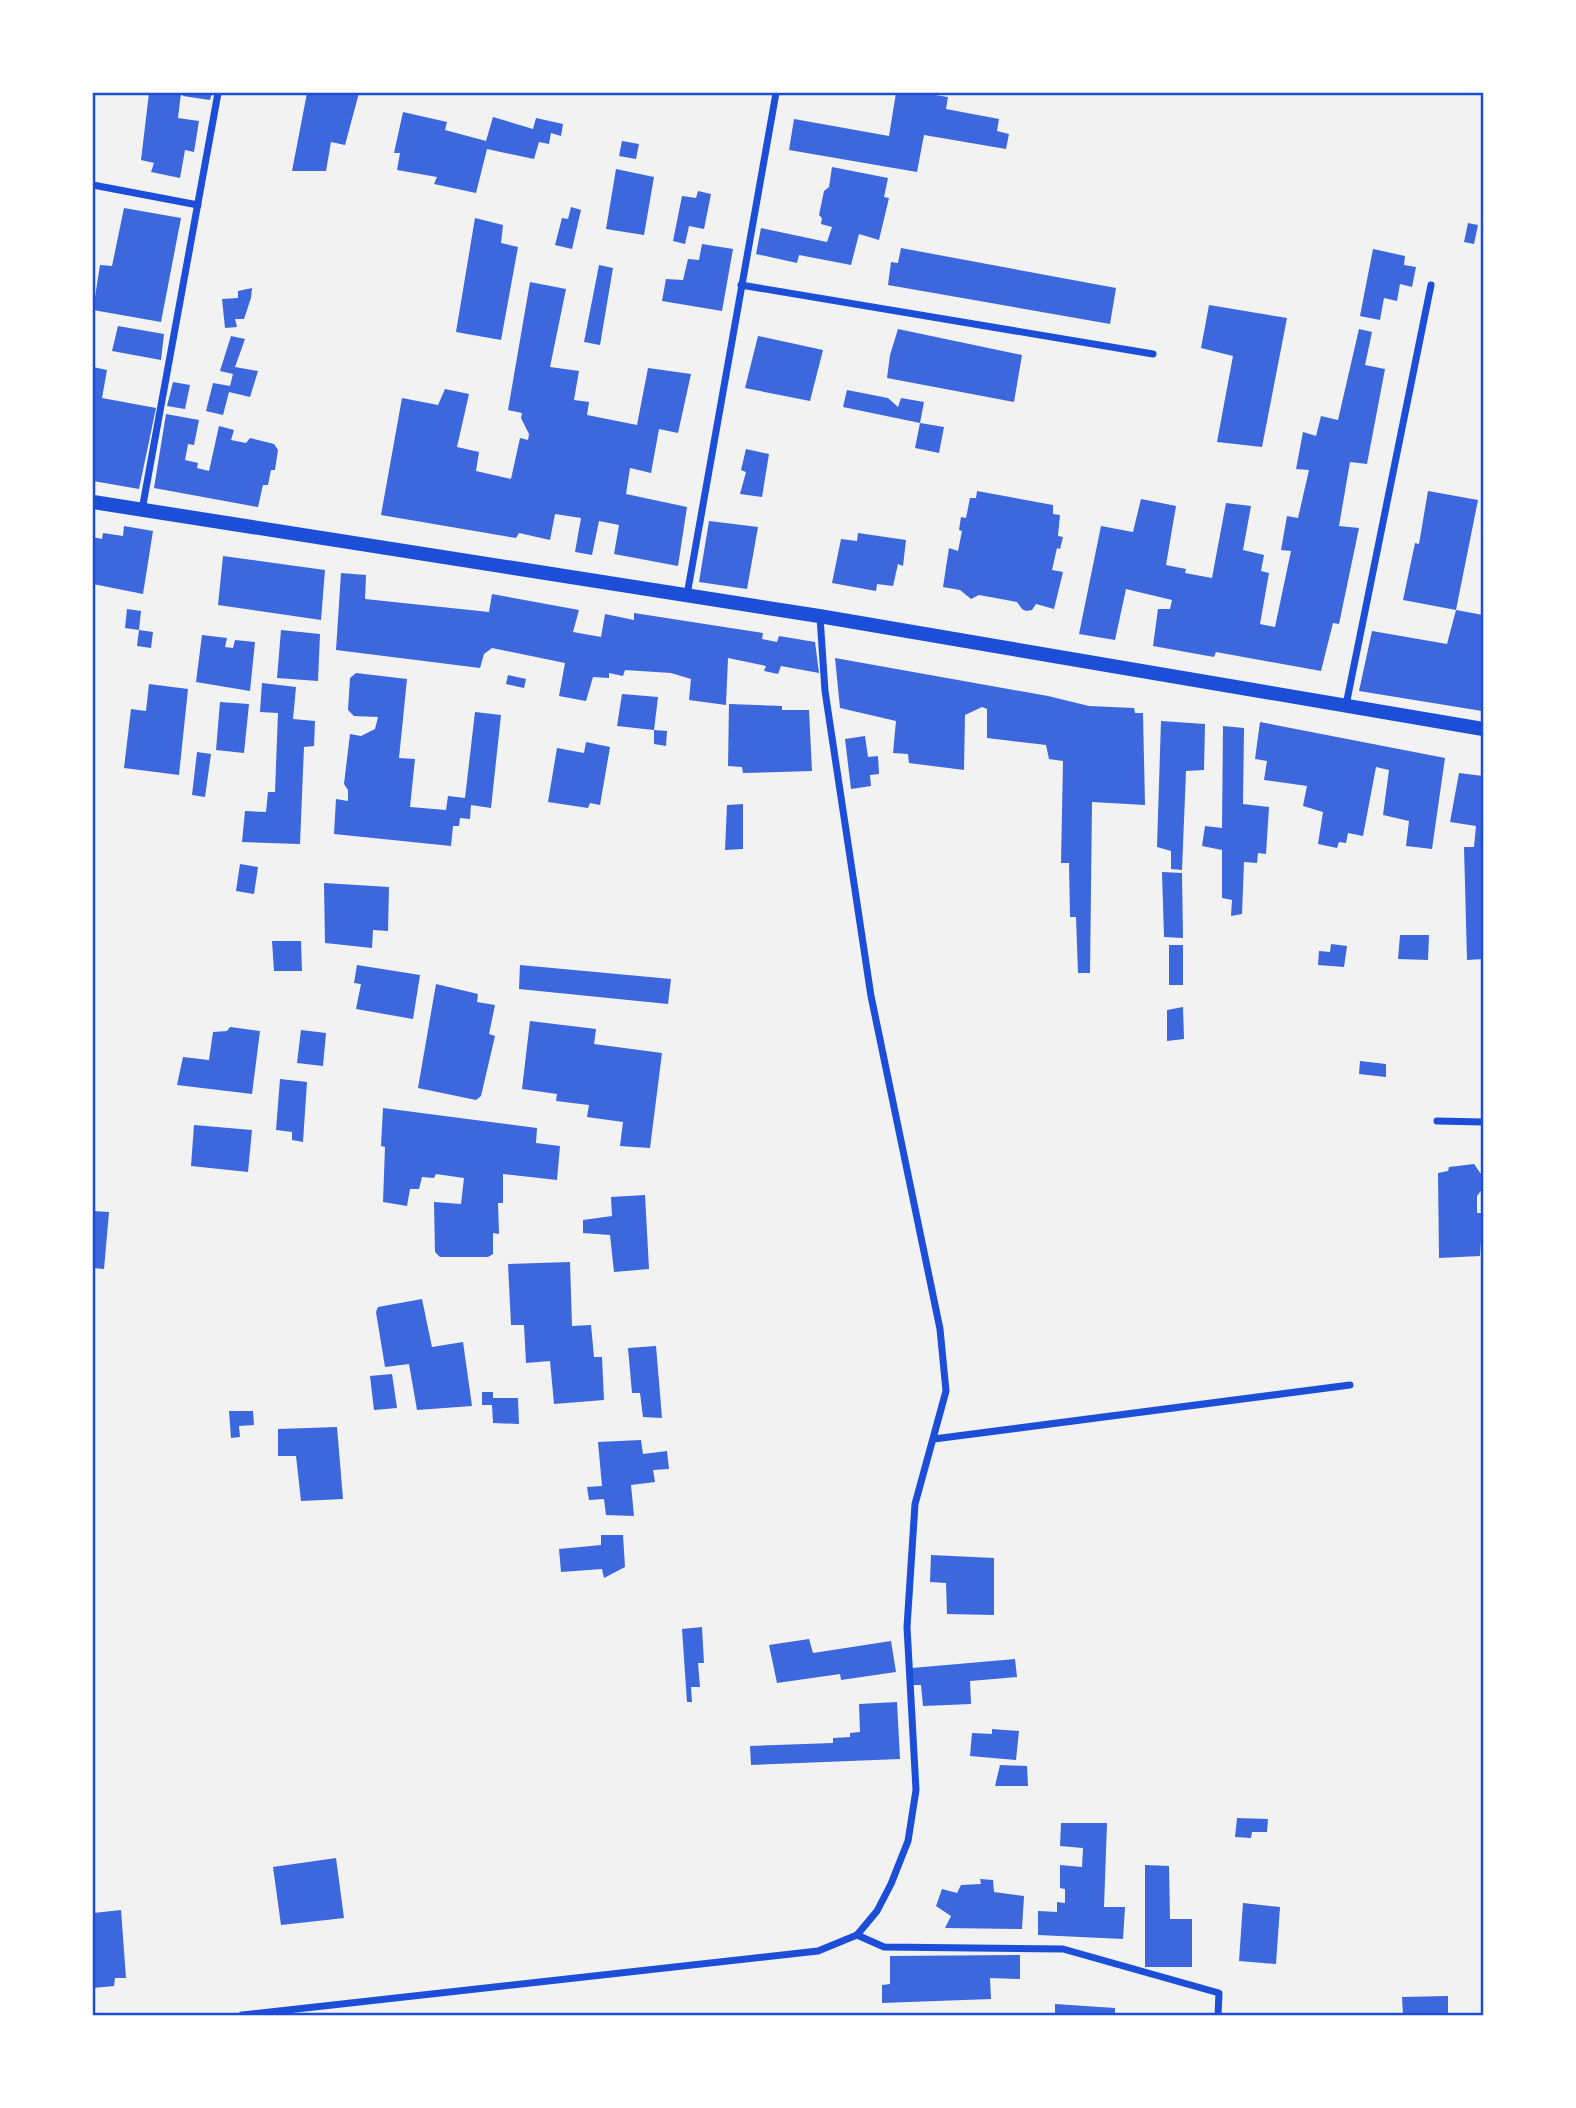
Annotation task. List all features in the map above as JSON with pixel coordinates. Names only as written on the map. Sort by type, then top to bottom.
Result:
[{"type":"main road","points":[[93,502],[820,616],[1483,729]]},
{"type":"street","points":[[142,511],[218,93]]},
{"type":"street","points":[[687,595],[776,93]]},
{"type":"street","points":[[93,185],[198,205]]},
{"type":"street","points":[[741,285],[1153,355]]},
{"type":"street","points":[[1346,705],[1431,285]]},
{"type":"street","points":[[243,2015],[818,1951],[857,1935],[877,1911],[891,1884],[908,1841],[916,1790],[907,1627],[915,1504],[946,1391],[940,1329],[871,996],[827,704],[820,616]]},
{"type":"street","points":[[1437,1121],[1483,1122]]},
{"type":"street","points":[[934,1439],[1350,1385]]},
{"type":"street","points":[[857,1935],[884,1947],[1063,1949],[1219,1993],[1218,2015]]},
{"type":"building","points":[[149,93],[181,93],[178,118],[199,121],[194,152],[185,150],[180,178],[151,172],[154,163],[141,160]]},
{"type":"building","points":[[184,93],[212,93],[210,100],[183,96]]},
{"type":"building","points":[[307,93],[359,93],[345,145],[331,142],[326,171],[292,171]]},
{"type":"building","points":[[896,93],[948,97],[946,109],[999,119],[997,131],[1009,134],[1006,149],[924,135],[917,172],[789,150],[794,119],[889,136]]},
{"type":"building","points":[[403,112],[447,122],[445,130],[486,141],[493,117],[533,129],[536,118],[563,124],[561,136],[551,133],[549,144],[539,142],[534,159],[487,149],[476,193],[434,184],[437,177],[397,170],[400,153],[394,153]]},
{"type":"building","points":[[622,141],[639,144],[636,159],[619,156]]},
{"type":"building","points":[[832,167],[888,178],[884,197],[889,198],[879,240],[859,234],[851,265],[799,255],[797,263],[756,254],[761,228],[827,242],[832,227],[821,224],[822,218],[819,215],[824,191],[829,187]]},
{"type":"building","points":[[616,169],[654,177],[644,235],[606,229]]},
{"type":"building","points":[[698,191],[711,194],[704,229],[689,226],[685,244],[673,241],[682,196],[696,198]]},
{"type":"building","points":[[571,207],[581,210],[572,249],[555,245],[562,218],[568,219]]},
{"type":"building","points":[[124,208],[181,218],[161,322],[93,310],[100,265],[112,266]]},
{"type":"building","points":[[475,218],[503,225],[501,243],[518,247],[501,340],[456,332]]},
{"type":"building","points":[[1468,223],[1478,225],[1474,244],[1464,242]]},
{"type":"building","points":[[702,244],[733,249],[722,311],[662,301],[666,279],[683,280],[688,259],[699,260]]},
{"type":"building","points":[[901,248],[1116,288],[1110,324],[888,285],[891,262],[898,263]]},
{"type":"building","points":[[1373,249],[1405,256],[1404,265],[1416,267],[1412,287],[1400,284],[1397,301],[1384,298],[1380,320],[1360,316]]},
{"type":"building","points":[[599,265],[613,268],[600,345],[584,342]]},
{"type":"building","points":[[530,282],[566,289],[550,367],[579,371],[574,400],[589,402],[587,415],[637,425],[648,368],[691,374],[678,433],[659,429],[651,473],[630,468],[626,494],[687,507],[678,566],[614,554],[619,525],[599,521],[592,555],[575,552],[581,518],[555,514],[550,540],[519,533],[516,538],[381,515],[402,398],[438,405],[445,389],[469,394],[457,447],[479,452],[476,471],[511,479],[520,438],[528,440],[529,434],[521,418],[522,413],[508,410]]},
{"type":"building","points":[[252,288],[244,319],[235,319],[237,327],[225,328],[222,299],[238,298],[238,291]]},
{"type":"building","points":[[1209,305],[1287,318],[1262,447],[1217,442],[1233,356],[1201,348]]},
{"type":"building","points":[[118,326],[164,334],[161,360],[112,351]]},
{"type":"building","points":[[898,329],[1022,355],[1014,402],[887,378],[890,355]]},
{"type":"building","points":[[1359,329],[1372,332],[1365,365],[1385,369],[1367,464],[1350,462],[1339,526],[1359,528],[1339,624],[1333,623],[1321,671],[1216,652],[1214,657],[1153,646],[1158,609],[1170,609],[1172,600],[1126,589],[1115,640],[1079,634],[1101,526],[1133,532],[1141,499],[1176,506],[1166,565],[1186,569],[1185,573],[1212,578],[1226,503],[1251,506],[1243,550],[1264,555],[1261,571],[1269,573],[1260,624],[1275,627],[1291,551],[1281,550],[1287,516],[1298,518],[1309,470],[1296,469],[1303,432],[1316,436],[1321,416],[1338,420]]},
{"type":"building","points":[[231,336],[245,339],[235,367],[258,371],[250,397],[229,392],[223,415],[206,411],[213,383],[230,386],[233,374],[220,371]]},
{"type":"building","points":[[758,336],[823,350],[810,401],[745,388]]},
{"type":"building","points":[[93,367],[107,370],[102,398],[156,408],[139,489],[93,481]]},
{"type":"building","points":[[173,382],[190,385],[185,409],[167,406]]},
{"type":"building","points":[[847,390],[888,398],[898,407],[901,398],[924,402],[920,423],[843,407]]},
{"type":"building","points":[[166,414],[199,420],[194,445],[188,444],[185,460],[198,463],[197,468],[209,471],[219,426],[234,430],[231,440],[246,443],[250,438],[274,444],[278,450],[275,470],[271,470],[268,485],[263,485],[258,507],[154,488]]},
{"type":"building","points":[[920,423],[944,427],[939,453],[915,448]]},
{"type":"building","points":[[746,449],[769,454],[762,497],[740,494],[746,472],[741,470]]},
{"type":"building","points":[[977,491],[1053,505],[1053,514],[1060,515],[1058,536],[1063,537],[1060,549],[1057,548],[1052,570],[1063,572],[1054,609],[1036,604],[1032,610],[1026,611],[1017,602],[979,595],[971,599],[960,590],[943,587],[949,548],[958,551],[962,531],[959,530],[961,517],[966,518],[970,498],[976,498]]},
{"type":"building","points":[[1428,491],[1478,500],[1456,610],[1403,600],[1415,543],[1419,544]]},
{"type":"building","points":[[709,521],[758,527],[747,589],[699,582]]},
{"type":"building","points":[[124,526],[153,531],[143,594],[93,584],[93,537],[102,539],[103,533],[123,536]]},
{"type":"building","points":[[858,533],[906,540],[903,566],[898,564],[893,586],[877,584],[876,591],[832,583],[841,539],[857,541]]},
{"type":"building","points":[[223,556],[325,570],[321,620],[218,605]]},
{"type":"building","points":[[341,573],[366,575],[365,599],[489,612],[492,594],[579,610],[573,632],[601,637],[605,614],[634,620],[634,613],[763,633],[762,639],[777,642],[779,636],[815,642],[819,673],[781,666],[778,674],[764,671],[766,666],[728,658],[726,705],[689,700],[691,679],[671,673],[625,670],[623,676],[609,673],[609,678],[593,677],[586,701],[559,696],[565,663],[492,648],[484,654],[480,668],[336,650]]},
{"type":"building","points":[[127,609],[141,611],[139,630],[125,628]]},
{"type":"building","points":[[1456,610],[1483,615],[1482,711],[1359,691],[1372,631],[1447,644]]},
{"type":"building","points":[[139,630],[153,632],[151,648],[137,646]]},
{"type":"building","points":[[281,630],[320,634],[318,681],[277,678]]},
{"type":"building","points":[[202,635],[227,638],[225,647],[233,648],[235,640],[255,642],[250,691],[196,682]]},
{"type":"building","points":[[835,658],[1048,696],[1089,706],[1134,708],[1135,713],[1143,713],[1145,805],[1092,802],[1090,973],[1078,973],[1076,917],[1070,917],[1069,863],[1061,863],[1063,761],[1049,759],[1046,745],[987,738],[987,709],[982,707],[965,715],[964,770],[909,763],[908,754],[893,753],[896,721],[840,708]]},
{"type":"building","points":[[356,673],[407,679],[399,758],[415,759],[410,807],[446,810],[448,796],[465,798],[475,712],[501,715],[491,808],[471,805],[470,819],[460,818],[459,826],[453,826],[451,846],[334,834],[336,799],[348,801],[348,790],[344,784],[350,734],[361,736],[375,729],[378,717],[354,716],[348,710],[350,678]]},
{"type":"building","points":[[508,675],[526,679],[524,688],[506,684]]},
{"type":"building","points":[[262,683],[296,687],[293,719],[315,721],[314,746],[304,747],[300,844],[242,842],[245,811],[266,812],[268,792],[275,792],[278,713],[260,712]]},
{"type":"building","points":[[149,684],[188,689],[179,775],[124,768],[131,709],[146,711]]},
{"type":"building","points":[[622,694],[658,697],[654,730],[617,726]]},
{"type":"building","points":[[220,702],[249,704],[244,753],[216,750]]},
{"type":"building","points":[[729,704],[809,710],[812,771],[743,773],[742,767],[728,766]]},
{"type":"building","points":[[1161,721],[1205,724],[1204,770],[1186,771],[1182,870],[1171,869],[1171,851],[1157,847]]},
{"type":"building","points":[[1260,722],[1445,758],[1432,849],[1406,846],[1409,821],[1383,815],[1389,770],[1376,767],[1363,836],[1348,833],[1346,843],[1339,842],[1337,848],[1318,844],[1323,812],[1303,806],[1307,786],[1264,780],[1267,761],[1255,759]]},
{"type":"building","points":[[1223,726],[1244,728],[1243,804],[1269,807],[1266,854],[1258,853],[1257,863],[1244,862],[1242,914],[1231,916],[1232,900],[1222,898],[1222,850],[1202,846],[1205,826],[1222,828]]},
{"type":"building","points":[[654,730],[667,731],[666,746],[654,744]]},
{"type":"building","points":[[865,736],[868,757],[878,756],[879,774],[870,775],[871,786],[851,789],[845,739]]},
{"type":"building","points":[[586,742],[610,747],[600,805],[590,803],[588,808],[548,802],[557,748],[584,753]]},
{"type":"building","points":[[197,752],[211,754],[205,797],[192,795]]},
{"type":"building","points":[[1459,773],[1483,776],[1483,959],[1467,960],[1464,847],[1474,847],[1476,826],[1450,822]]},
{"type":"building","points":[[743,804],[743,849],[725,850],[727,805]]},
{"type":"building","points":[[240,864],[258,867],[254,894],[236,891]]},
{"type":"building","points":[[1162,872],[1182,873],[1183,938],[1164,937]]},
{"type":"building","points":[[324,883],[389,887],[388,931],[373,930],[372,948],[325,943]]},
{"type":"building","points":[[1400,935],[1429,935],[1428,960],[1398,959]]},
{"type":"building","points":[[272,941],[301,941],[302,971],[274,971]]},
{"type":"building","points":[[1331,944],[1347,946],[1344,967],[1318,965],[1319,951],[1330,952]]},
{"type":"building","points":[[1169,945],[1183,945],[1183,985],[1169,985]]},
{"type":"building","points":[[357,965],[420,975],[413,1019],[356,1009],[361,984],[354,983]]},
{"type":"building","points":[[520,965],[671,979],[668,1004],[519,989]]},
{"type":"building","points":[[436,984],[478,994],[477,1002],[495,1005],[489,1034],[495,1036],[481,1096],[476,1100],[418,1088]]},
{"type":"building","points":[[1183,1007],[1184,1039],[1167,1041],[1167,1010]]},
{"type":"building","points":[[530,1021],[596,1029],[594,1044],[662,1053],[650,1148],[620,1146],[623,1122],[587,1117],[589,1105],[556,1101],[557,1094],[522,1089]]},
{"type":"building","points":[[230,1027],[260,1031],[252,1094],[177,1085],[183,1057],[209,1060],[213,1032],[227,1031]]},
{"type":"building","points":[[301,1030],[326,1033],[323,1066],[297,1063]]},
{"type":"building","points":[[1360,1061],[1386,1064],[1386,1077],[1359,1074]]},
{"type":"building","points":[[280,1079],[307,1082],[303,1142],[292,1140],[292,1132],[276,1130]]},
{"type":"building","points":[[383,1108],[537,1128],[536,1143],[560,1146],[557,1180],[503,1174],[503,1203],[498,1203],[499,1234],[493,1233],[493,1254],[488,1257],[440,1257],[435,1252],[434,1202],[461,1204],[464,1178],[436,1174],[434,1178],[422,1177],[419,1189],[410,1189],[407,1206],[383,1202]]},
{"type":"building","points":[[194,1125],[252,1130],[248,1172],[191,1166]]},
{"type":"building","points":[[1474,1164],[1483,1177],[1483,1188],[1477,1196],[1477,1213],[1483,1213],[1480,1256],[1439,1258],[1438,1173],[1448,1171],[1449,1167]]},
{"type":"building","points":[[645,1195],[649,1269],[614,1272],[610,1235],[583,1233],[583,1220],[612,1216],[611,1197]]},
{"type":"building","points":[[93,1211],[109,1212],[104,1269],[93,1268]]},
{"type":"building","points":[[570,1262],[572,1326],[591,1325],[594,1357],[602,1357],[604,1400],[554,1404],[550,1361],[526,1363],[524,1325],[511,1325],[508,1264]]},
{"type":"building","points":[[422,1299],[432,1347],[463,1342],[472,1406],[417,1410],[409,1364],[385,1367],[376,1312],[378,1307]]},
{"type":"building","points":[[656,1346],[662,1418],[643,1417],[640,1393],[632,1393],[628,1348]]},
{"type":"building","points":[[392,1374],[397,1408],[374,1410],[370,1376]]},
{"type":"building","points":[[482,1392],[493,1392],[493,1398],[518,1398],[519,1424],[493,1423],[492,1405],[482,1405]]},
{"type":"building","points":[[229,1411],[253,1411],[254,1425],[239,1426],[240,1437],[231,1438]]},
{"type":"building","points":[[337,1427],[343,1499],[301,1501],[296,1456],[278,1456],[278,1429]]},
{"type":"building","points":[[641,1440],[643,1454],[667,1451],[669,1469],[653,1470],[655,1482],[631,1485],[634,1516],[606,1515],[604,1499],[589,1500],[587,1487],[602,1486],[598,1442]]},
{"type":"building","points":[[601,1535],[623,1535],[625,1567],[604,1578],[602,1569],[561,1572],[559,1549],[601,1545]]},
{"type":"building","points":[[931,1555],[994,1558],[994,1615],[947,1614],[946,1583],[930,1582]]},
{"type":"building","points":[[702,1627],[704,1663],[698,1663],[700,1687],[691,1687],[692,1702],[687,1702],[682,1629]]},
{"type":"building","points":[[809,1639],[813,1653],[891,1641],[896,1672],[841,1680],[840,1674],[777,1683],[769,1645]]},
{"type":"building","points":[[1015,1659],[1017,1677],[970,1681],[971,1704],[923,1706],[921,1685],[913,1685],[912,1668]]},
{"type":"building","points":[[897,1702],[900,1759],[751,1765],[750,1746],[833,1743],[833,1738],[850,1737],[850,1733],[860,1732],[859,1704]]},
{"type":"building","points":[[992,1729],[1019,1731],[1016,1760],[970,1756],[972,1733],[992,1734]]},
{"type":"building","points":[[1000,1765],[1027,1766],[1028,1786],[995,1786]]},
{"type":"building","points":[[1237,1818],[1268,1819],[1267,1832],[1252,1832],[1251,1838],[1235,1837]]},
{"type":"building","points":[[1061,1823],[1107,1823],[1104,1907],[1125,1907],[1123,1939],[1038,1935],[1038,1911],[1057,1912],[1057,1902],[1065,1903],[1065,1889],[1060,1888],[1060,1865],[1082,1867],[1083,1848],[1060,1846]]},
{"type":"building","points":[[336,1858],[344,1918],[281,1925],[273,1867]]},
{"type":"building","points":[[1145,1865],[1169,1866],[1170,1919],[1192,1919],[1192,1967],[1145,1967]]},
{"type":"building","points":[[980,1879],[993,1880],[994,1892],[1024,1896],[1022,1929],[945,1928],[951,1916],[936,1906],[942,1889],[957,1893],[961,1885],[981,1884]]},
{"type":"building","points":[[1243,1903],[1280,1907],[1276,1964],[1239,1961]]},
{"type":"building","points":[[121,1910],[126,1978],[115,1978],[114,1986],[93,1988],[93,1913]]},
{"type":"building","points":[[1020,1955],[1020,1979],[990,1978],[991,1999],[882,2003],[882,1985],[890,1984],[890,1956]]},
{"type":"building","points":[[1448,1996],[1448,2015],[1403,2015],[1402,1997]]},
{"type":"building","points":[[1055,2004],[1115,2008],[1115,2015],[1055,2015]]}]
